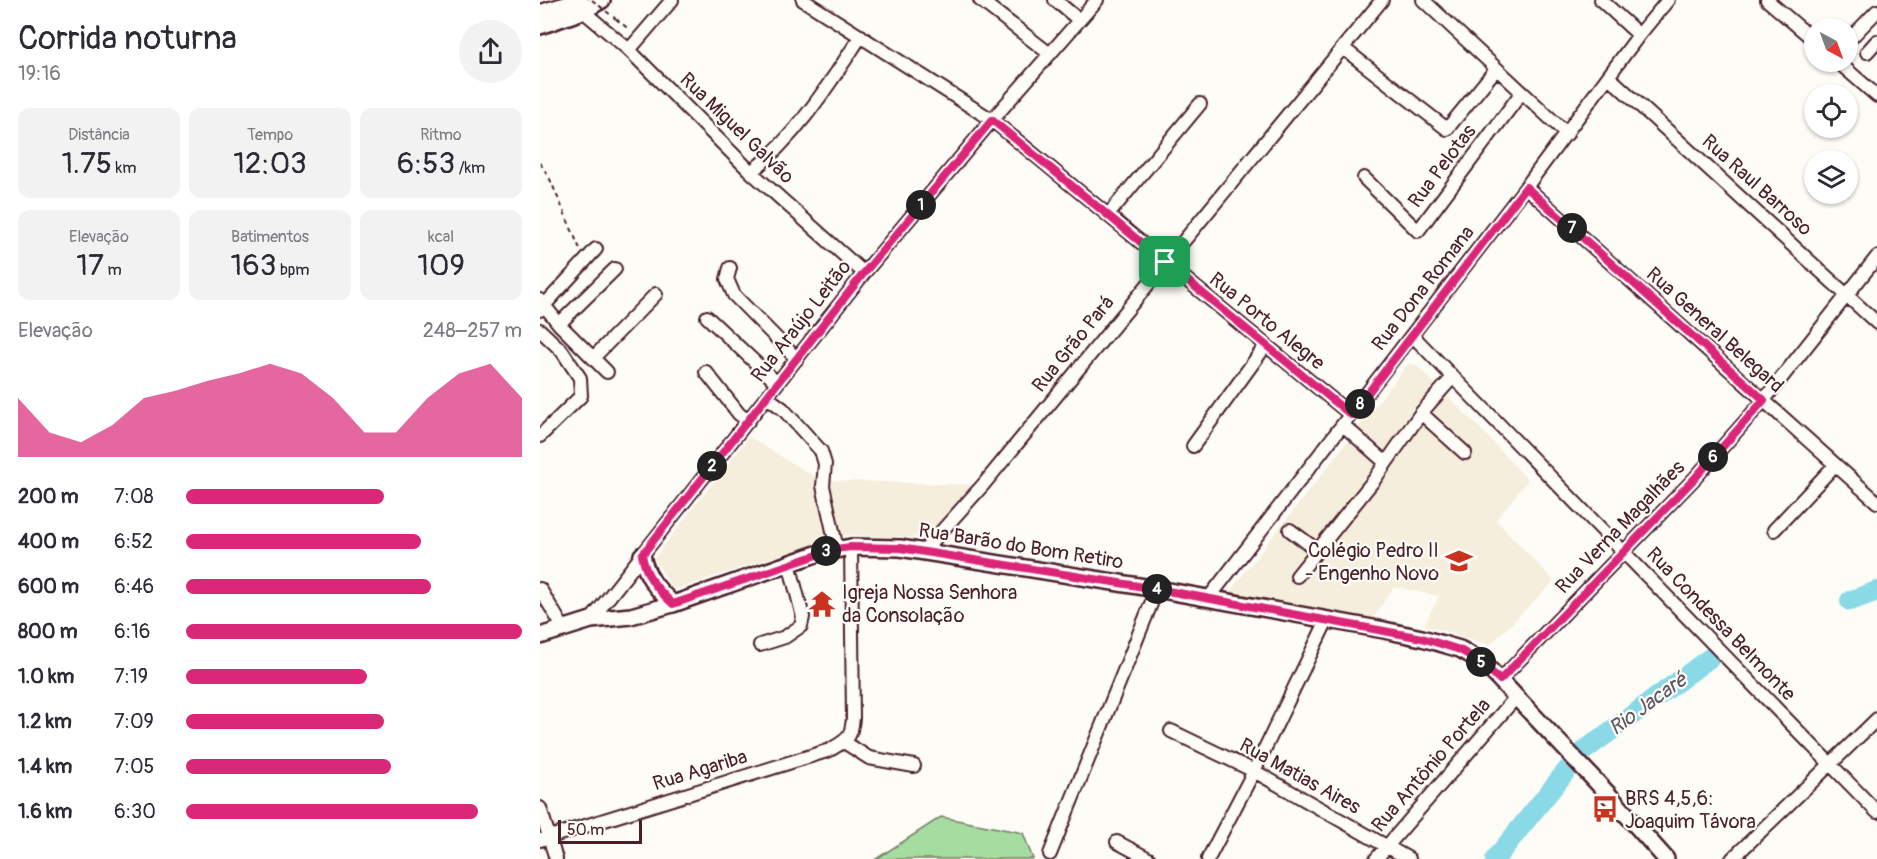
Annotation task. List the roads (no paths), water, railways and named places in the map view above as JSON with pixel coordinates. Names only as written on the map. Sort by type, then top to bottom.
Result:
[{"type":"main road","points":[[540,13],[602,0]]},
{"type":"main road","points":[[540,26],[585,4]]},
{"type":"main road","name":"Rua Barão do Bom Retiro","points":[[540,636],[591,620],[632,616],[789,563],[844,548],[900,548],[1157,589],[1422,638],[1460,650],[1481,662],[1608,794],[1660,857]]},
{"type":"main road","points":[[642,555],[649,578],[673,604]]},
{"type":"street","points":[[629,50],[672,0]]},
{"type":"street","name":"Rua Porto Alegre","points":[[803,0],[992,120],[1351,415]]},
{"type":"street","points":[[980,0],[1050,54]]},
{"type":"street","points":[[1054,0],[1079,20]]},
{"type":"street","name":"Rua Araújo Leitão","points":[[591,620],[864,273],[992,120],[1097,0]]},
{"type":"street","name":"Rua Grão Pará","points":[[923,552],[983,484],[1382,0]]},
{"type":"street","points":[[1423,0],[1567,134]]},
{"type":"street","points":[[1601,0],[1639,35]]},
{"type":"street","name":"Rua Dona Romana","points":[[1208,599],[1668,0]]},
{"type":"street","points":[[1767,0],[1804,32]]},
{"type":"street","name":"Rua Miguel Galvão","points":[[585,4],[751,172],[864,273]]},
{"type":"street","points":[[1858,31],[1877,11]]},
{"type":"street","points":[[751,172],[776,150],[802,119],[861,36]]},
{"type":"street","points":[[1867,52],[1877,41]]},
{"type":"street","points":[[1343,48],[1447,129],[1496,69]]},
{"type":"street","points":[[1849,72],[1877,96]]},
{"type":"street","name":"Rua Raul Barroso","points":[[1610,77],[1877,323]]},
{"type":"street","name":"Rua Pelotas","points":[[1364,178],[1418,231],[1522,92]]},
{"type":"street","points":[[1108,215],[1200,105]]},
{"type":"street","name":"Rua General Belegard","points":[[1526,187],[1877,501]]},
{"type":"street","points":[[596,249],[542,305],[607,372]]},
{"type":"street","name":"Rua Verna Magalhães","points":[[1500,680],[1695,478],[1764,400],[1877,256]]},
{"type":"street","points":[[730,268],[727,279],[734,295],[796,359]]},
{"type":"street","points":[[559,324],[615,269]]},
{"type":"street","points":[[593,358],[656,294]]},
{"type":"street","points":[[707,317],[777,383]]},
{"type":"street","points":[[540,330],[562,351],[580,378],[581,396],[540,436]]},
{"type":"street","name":"Rua Condessa Belmonte","points":[[1412,335],[1877,812]]},
{"type":"street","points":[[1193,446],[1266,345]]},
{"type":"street","points":[[706,372],[739,414],[748,421]]},
{"type":"street","points":[[1297,576],[1386,463],[1421,413],[1453,377]]},
{"type":"street","points":[[767,397],[783,409],[821,451],[825,464],[824,493],[844,548],[853,718],[852,733],[844,742],[869,758],[914,766]]},
{"type":"street","points":[[1421,413],[1465,453]]},
{"type":"street","points":[[1343,426],[1386,463]]},
{"type":"street","points":[[1774,530],[1835,465]]},
{"type":"street","points":[[1290,530],[1317,550]]},
{"type":"street","points":[[760,645],[784,638],[801,626],[803,617],[789,563]]},
{"type":"street","points":[[540,589],[564,629]]},
{"type":"street","points":[[1050,854],[1157,589]]},
{"type":"street","points":[[1208,859],[1254,771],[1327,620]]},
{"type":"street","name":"Rua Antônio Portela","points":[[1376,859],[1516,697]]},
{"type":"street","points":[[1732,859],[1877,718]]},
{"type":"street","name":"Rua Matias Aires","points":[[1171,731],[1254,771],[1409,859]]},
{"type":"street","name":"Rua Agariba","points":[[544,839],[830,750],[844,742]]},
{"type":"street","points":[[540,808],[544,839],[556,859]]},
{"type":"street","points":[[1117,842],[1149,859]]},
{"type":"waterway","name":"Rio Jacaré","points":[[1850,601],[1877,591]]},
{"type":"waterway","name":"Rio Jacaré","points":[[1585,750],[1711,657]]},
{"type":"waterway","name":"Rio Jacaré","points":[[1495,859],[1567,770]]},
{"type":"place","name":"Colégio Pedro II - Engenho Novo","points":[[1459,561]]},
{"type":"place","name":"Igreja Nossa Senhora da Consolação","points":[[822,604]]},
{"type":"place","name":"BRS 4,5,6: Joaquim Távora","points":[[1605,809]]}]
